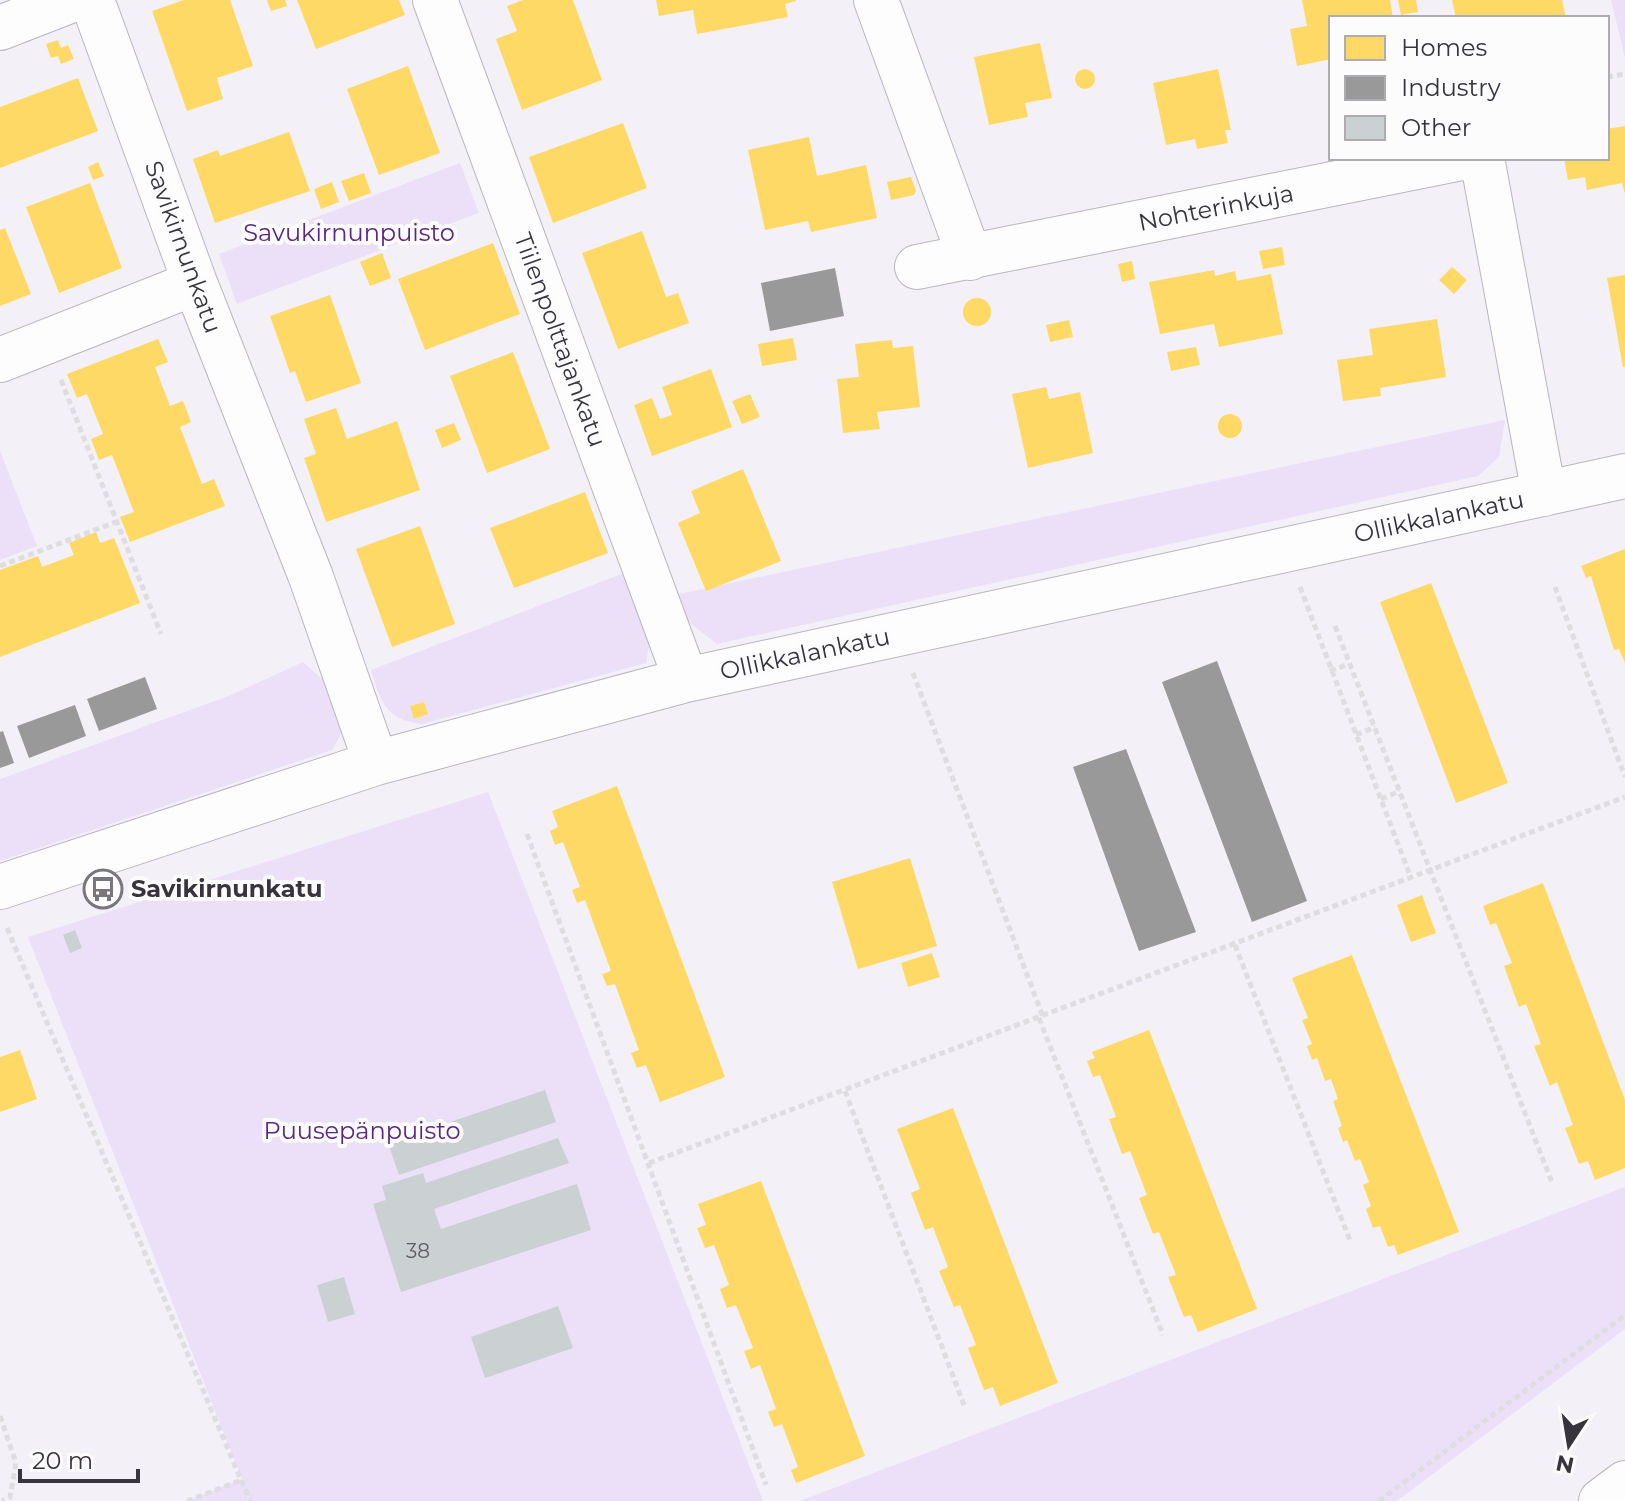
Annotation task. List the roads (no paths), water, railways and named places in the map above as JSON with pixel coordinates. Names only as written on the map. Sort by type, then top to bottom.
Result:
[{"type":"street","points":[[0,28],[72,0]]},
{"type":"street","name":"Savikirnunkatu","points":[[92,0],[195,283],[311,577],[376,763]]},
{"type":"street","name":"Tiilenpolttajankatu","points":[[435,0],[686,680]]},
{"type":"street","points":[[876,0],[970,258]]},
{"type":"street","name":"Nohterinkuja","points":[[917,267],[1452,160]]},
{"type":"street","points":[[1482,160],[1544,494]]},
{"type":"street","points":[[0,360],[195,283]]},
{"type":"street","name":"Ollikkalankatu","points":[[2,904],[376,763],[686,680],[1625,476]]},
{"type":"street","points":[[1601,1501],[1625,1483]]},
{"type":"place","name":"Savikirnunkatu","points":[[103,889]]},
{"type":"park label","name":"Savukirnunpuisto","points":[[349,233]]},
{"type":"park label","name":"Puusepänpuisto","points":[[362,1131]]}]
